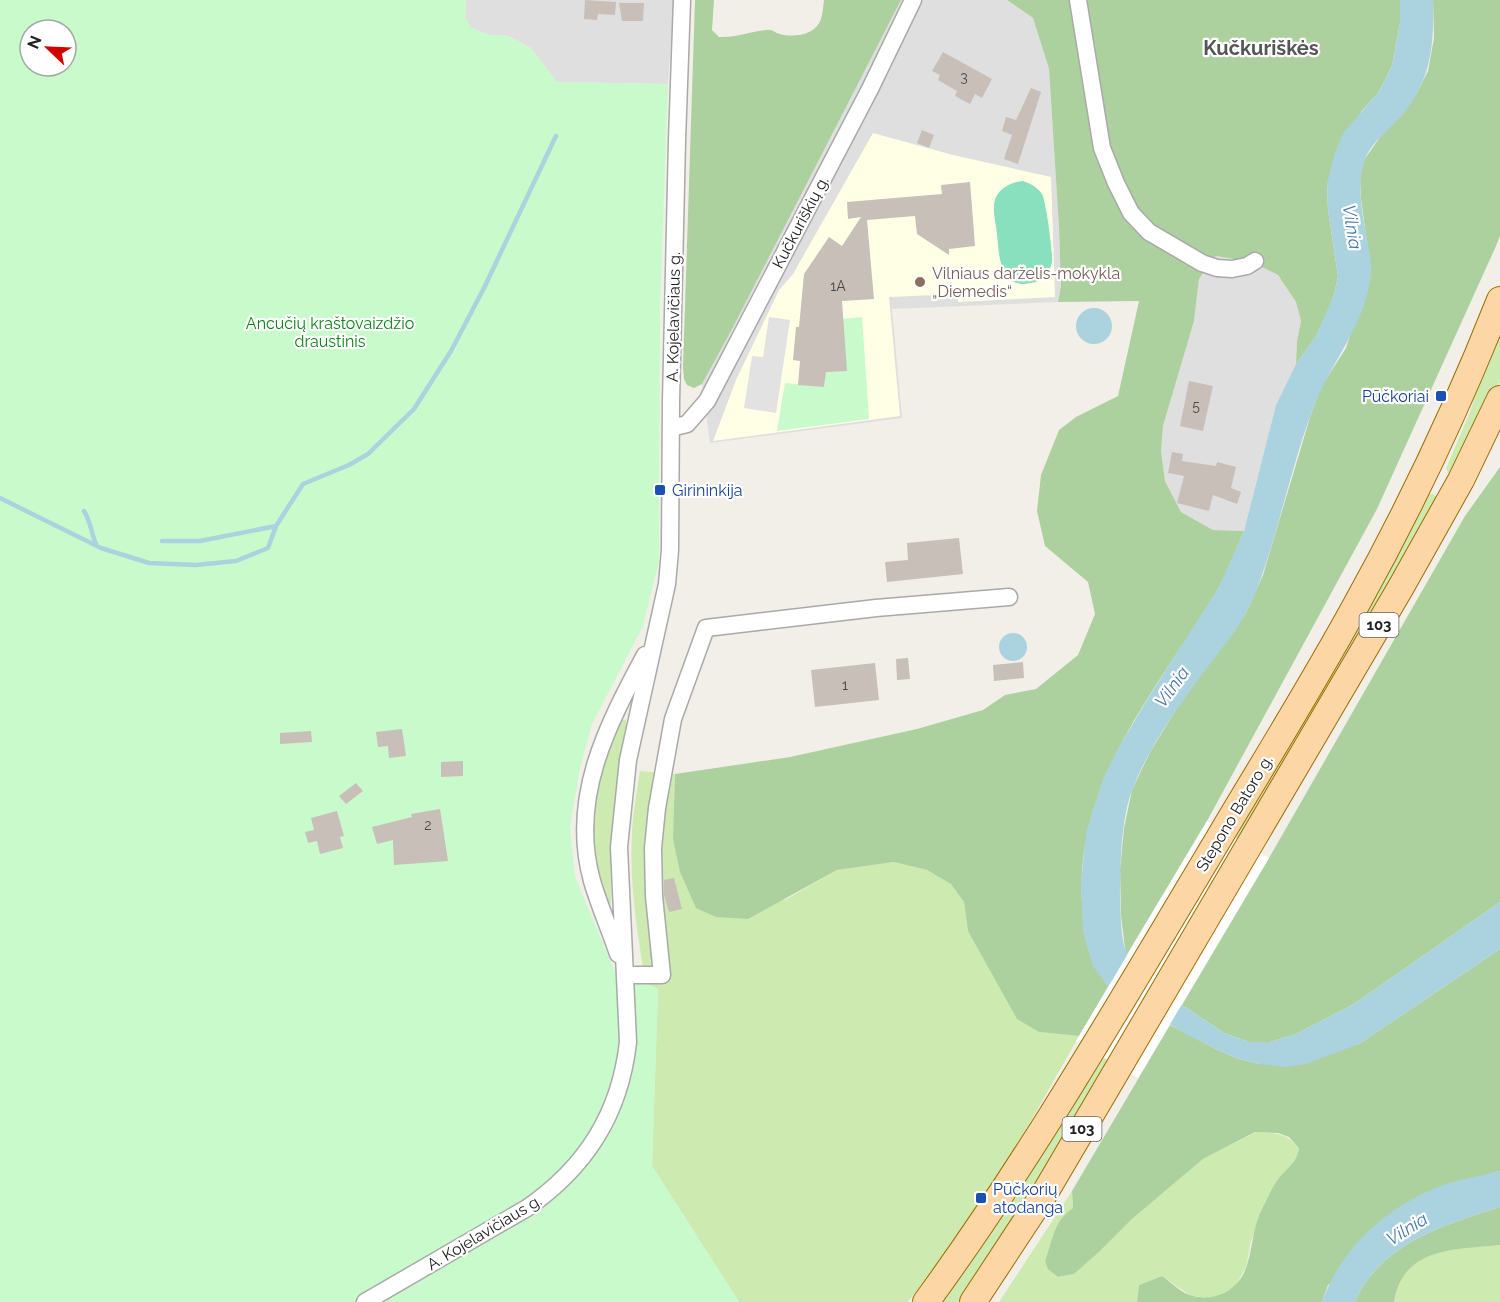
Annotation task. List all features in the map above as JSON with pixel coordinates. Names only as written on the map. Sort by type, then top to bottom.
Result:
[{"type":"main road","name":"Stepono Batoro g.","points":[[926,1302],[995,1204],[1092,1051],[1357,604],[1464,388],[1500,300]]},
{"type":"main road","points":[[1461,480],[1447,484],[1442,482],[1440,476],[1461,423],[1464,388]]},
{"type":"main road","name":"Stepono Batoro g.","points":[[973,1302],[1046,1191],[1390,607],[1461,480],[1500,399]]},
{"type":"street","name":"A. Kojelavičiaus g.","points":[[365,1302],[527,1208],[549,1192],[580,1161],[601,1129],[620,1086],[625,1066],[628,1042],[619,847],[632,739],[667,584],[670,550],[676,140],[682,0]]},
{"type":"street","name":"Kučkuriškių g.","points":[[670,428],[687,424],[695,417],[712,392],[870,89],[913,0]]},
{"type":"street","points":[[1078,0],[1102,148],[1131,213],[1149,232],[1202,263],[1232,269],[1247,266],[1255,261]]},
{"type":"street","points":[[1461,480],[1477,468],[1500,426]]},
{"type":"street","points":[[626,975],[662,975],[654,896],[653,848],[657,808],[673,719],[706,627],[876,608],[1009,597]]},
{"type":"street","name":"A. Kojelavičiaus g.","points":[[626,975],[592,880],[585,846],[585,808],[604,736],[657,633]]},
{"type":"shaded area","points":[[466,0],[674,0],[668,84],[557,82],[531,48],[506,35],[490,35],[471,28],[465,18]]},
{"type":"shaded area","points":[[901,0],[1007,0],[1033,18],[1049,69],[1059,227],[1061,286],[1058,302],[892,309],[902,418],[710,443],[702,384]]},
{"type":"shaded area","name":"Vilniaus darželis-mokykla „Diemedis“","points":[[873,133],[953,155],[1051,177],[1055,297],[958,302],[958,294],[889,297],[900,416],[713,441],[736,380],[779,290],[793,274]]},
{"type":"shaded area","points":[[1216,256],[1252,262],[1278,275],[1296,302],[1301,321],[1296,364],[1276,405],[1244,531],[1213,530],[1181,512],[1165,481],[1161,451],[1163,426],[1194,321],[1199,279]]},
{"type":"shaded area","points":[[769,317],[790,320],[776,413],[744,408],[752,356],[763,357]]},
{"type":"green space","name":"Ancučių kraštovaizdžio draustinis","points":[[0,0],[466,0],[465,17],[471,28],[490,35],[505,35],[531,48],[557,82],[668,84],[660,310],[659,561],[643,626],[592,724],[580,768],[570,827],[575,877],[618,979],[646,984],[658,989],[652,1166],[739,1302],[0,1302]]},
{"type":"green space","points":[[695,0],[714,0],[712,30],[719,37],[725,37],[769,30],[786,35],[810,32],[822,17],[824,0],[901,0],[731,331],[702,384],[694,388],[687,385],[683,367]]},
{"type":"green space","points":[[1007,0],[1400,0],[1400,23],[1392,66],[1379,92],[1361,112],[1327,184],[1328,210],[1338,276],[1327,314],[1315,338],[1296,364],[1301,321],[1296,302],[1278,275],[1252,262],[1216,256],[1199,279],[1194,321],[1163,426],[1161,451],[1165,481],[1181,512],[1213,530],[1244,531],[1218,589],[1125,737],[1106,775],[1092,815],[1083,857],[1083,915],[1091,956],[1108,987],[1079,1036],[1039,1032],[1017,1019],[968,931],[964,902],[951,884],[927,870],[894,862],[837,870],[748,919],[716,917],[696,908],[680,872],[673,839],[675,774],[790,757],[917,729],[983,710],[1005,695],[1036,689],[1078,655],[1095,614],[1088,582],[1045,546],[1037,511],[1041,475],[1059,430],[1076,417],[1118,396],[1139,301],[1058,302],[1061,286],[1059,227],[1049,69],[1033,18]]},
{"type":"green space","points":[[1433,0],[1500,0],[1500,236],[1377,509],[1207,821],[1126,956],[1121,916],[1120,870],[1124,828],[1132,790],[1150,752],[1177,708],[1246,613],[1263,575],[1311,414],[1321,387],[1346,348],[1371,271],[1361,199],[1360,178],[1364,160],[1380,137],[1402,114],[1417,93],[1428,71],[1434,38]]},
{"type":"green space","points":[[1023,181],[1038,189],[1044,199],[1052,257],[1051,267],[1044,277],[1025,284],[1016,283],[1005,274],[999,250],[994,210],[996,197],[1001,190]]},
{"type":"green space","points":[[862,317],[869,419],[777,431],[785,383],[824,387],[826,372],[843,319]]},
{"type":"green space","points":[[1500,323],[1500,382],[1469,446],[1450,475],[1446,469],[1470,412],[1488,351]]},
{"type":"green space","points":[[1500,467],[1500,902],[1354,1004],[1296,1034],[1270,1042],[1249,1042],[1224,1033],[1182,1005],[1465,516]]},
{"type":"green space","points":[[1428,494],[1433,494],[1440,500],[1239,840],[1236,838],[1259,794]]},
{"type":"green space","points":[[620,719],[626,720],[627,726],[614,814],[611,903],[607,904],[596,868],[591,831],[599,769]]},
{"type":"green space","points":[[640,771],[675,774],[674,799],[785,900],[837,870],[894,862],[927,870],[952,884],[964,902],[968,931],[1039,1032],[1079,1036],[1008,1161],[959,1235],[908,1302],[739,1302],[652,1166],[658,989],[646,984],[637,927],[631,850]]},
{"type":"green space","points":[[1500,949],[1500,1171],[1475,1178],[1328,1285],[1322,1302],[1137,1302],[1139,1285],[1162,1276],[1185,1293],[1202,1297],[1211,1297],[1226,1292],[1239,1281],[1247,1265],[1260,1214],[1276,1182],[1298,1154],[1299,1148],[1289,1137],[1278,1133],[1255,1132],[1203,1159],[1132,1219],[1074,1274],[1058,1277],[1048,1269],[1045,1261],[1054,1231],[1061,1219],[1073,1208],[1072,1191],[1170,1025],[1216,1049],[1239,1059],[1259,1064],[1359,1044]]},
{"type":"green space","points":[[1104,1058],[1108,1060],[1052,1164],[962,1302],[941,1302],[1000,1217]]},
{"type":"green space","points":[[1256,1132],[1279,1134],[1299,1148],[1292,1165],[1277,1180],[1251,1241],[1246,1267],[1235,1287],[1214,1298],[1191,1296],[1162,1276],[1139,1285],[1137,1302],[999,1302],[1072,1191],[1073,1208],[1057,1225],[1045,1261],[1058,1277],[1074,1274],[1132,1219],[1203,1159]]},
{"type":"green space","points":[[1500,1207],[1500,1245],[1449,1250],[1434,1254],[1408,1270],[1399,1284],[1394,1302],[1355,1302],[1366,1282],[1380,1265],[1397,1251],[1437,1229]]},
{"type":"green space","points":[[1500,1245],[1500,1302],[1394,1302],[1399,1284],[1408,1270],[1419,1261],[1449,1250]]},
{"type":"water","name":"Vilnia","points":[[1400,0],[1433,0],[1432,46],[1426,74],[1413,101],[1371,148],[1361,173],[1363,218],[1371,264],[1368,291],[1355,326],[1312,411],[1268,557],[1247,611],[1163,730],[1133,788],[1126,813],[1122,842],[1120,897],[1122,932],[1125,949],[1132,964],[1182,1005],[1224,1033],[1249,1042],[1270,1042],[1296,1034],[1354,1004],[1500,902],[1500,949],[1359,1044],[1306,1064],[1284,1067],[1259,1064],[1239,1059],[1186,1034],[1108,987],[1093,966],[1083,932],[1081,884],[1086,833],[1103,779],[1119,747],[1219,587],[1244,531],[1276,405],[1296,364],[1315,338],[1334,295],[1338,276],[1328,210],[1327,184],[1335,152],[1344,132],[1379,92],[1392,66],[1400,23]]},
{"type":"water","points":[[1094,308],[1107,313],[1112,326],[1107,339],[1094,344],[1081,339],[1076,326],[1081,313]]},
{"type":"water","points":[[1013,633],[1023,637],[1027,647],[1023,657],[1013,661],[1003,657],[999,647],[1003,637]]},
{"type":"water","name":"Vilnia","points":[[1500,1171],[1500,1207],[1437,1229],[1397,1251],[1380,1265],[1366,1282],[1355,1302],[1322,1302],[1341,1264],[1368,1231],[1385,1217],[1402,1205],[1441,1186]]},
{"type":"pier","points":[[1207,821],[1269,858],[1138,1078],[1076,1041]]},
{"type":"building","points":[[585,0],[616,2],[615,15],[598,14],[597,20],[584,19]]},
{"type":"building","points":[[619,3],[644,3],[643,21],[622,21]]},
{"type":"building","points":[[943,52],[992,79],[982,98],[975,94],[970,104],[955,96],[957,91],[938,80],[940,75],[932,71]]},
{"type":"building","points":[[1031,88],[1041,92],[1018,164],[1004,159],[1012,135],[1002,131],[1006,117],[1016,120]]},
{"type":"building","points":[[922,130],[934,135],[929,148],[917,143]]},
{"type":"building","points":[[970,182],[975,246],[949,249],[949,255],[917,234],[915,216],[867,220],[874,299],[842,301],[847,371],[826,372],[824,387],[798,385],[800,361],[793,360],[804,274],[829,237],[842,246],[861,217],[848,219],[847,202],[942,194],[941,185]]},
{"type":"building","points":[[1189,381],[1213,386],[1203,431],[1180,426]]},
{"type":"building","points":[[1172,452],[1183,454],[1182,461],[1216,466],[1217,462],[1236,467],[1231,488],[1241,492],[1237,504],[1213,495],[1209,511],[1177,503],[1184,476],[1168,473]]},
{"type":"building","points":[[959,538],[963,574],[887,582],[885,562],[908,560],[907,543]]},
{"type":"building","points":[[908,658],[910,679],[897,680],[896,659]]},
{"type":"building","points":[[1023,662],[1024,678],[994,681],[993,665]]},
{"type":"building","points":[[875,663],[879,700],[815,707],[811,670]]},
{"type":"building","points":[[402,729],[406,756],[389,758],[388,746],[378,747],[376,732]]},
{"type":"building","points":[[311,731],[312,742],[280,744],[280,733]]},
{"type":"building","points":[[463,761],[463,776],[441,777],[441,762]]},
{"type":"building","points":[[356,783],[363,791],[346,804],[339,796]]},
{"type":"building","points":[[440,809],[448,861],[394,865],[393,840],[377,844],[372,827],[412,817],[411,814]]},
{"type":"building","points":[[337,811],[344,836],[340,837],[343,848],[320,854],[317,841],[308,843],[305,832],[314,830],[311,818]]},
{"type":"building","points":[[674,878],[682,909],[669,912],[664,895],[664,880]]},
{"type":"waterway","points":[[0,498],[101,548],[149,563],[196,565],[236,561],[268,548],[276,526],[303,484],[349,465],[368,454],[414,409],[451,351],[484,288],[556,136]]},
{"type":"waterway","points":[[84,511],[96,544]]},
{"type":"waterway","points":[[162,541],[200,541],[276,526]]},
{"type":"place","name":"Vilniaus darželis-mokykla „Diemedis“","points":[[920,282]]},
{"type":"place","name":"Pūčkoriai","points":[[1441,396]]},
{"type":"place","name":"Girininkija","points":[[660,490]]},
{"type":"place","name":"Pūčkorių atodanga","points":[[981,1198]]},
{"type":"district","name":"Kučkuriškės","points":[[1261,48]]}]
